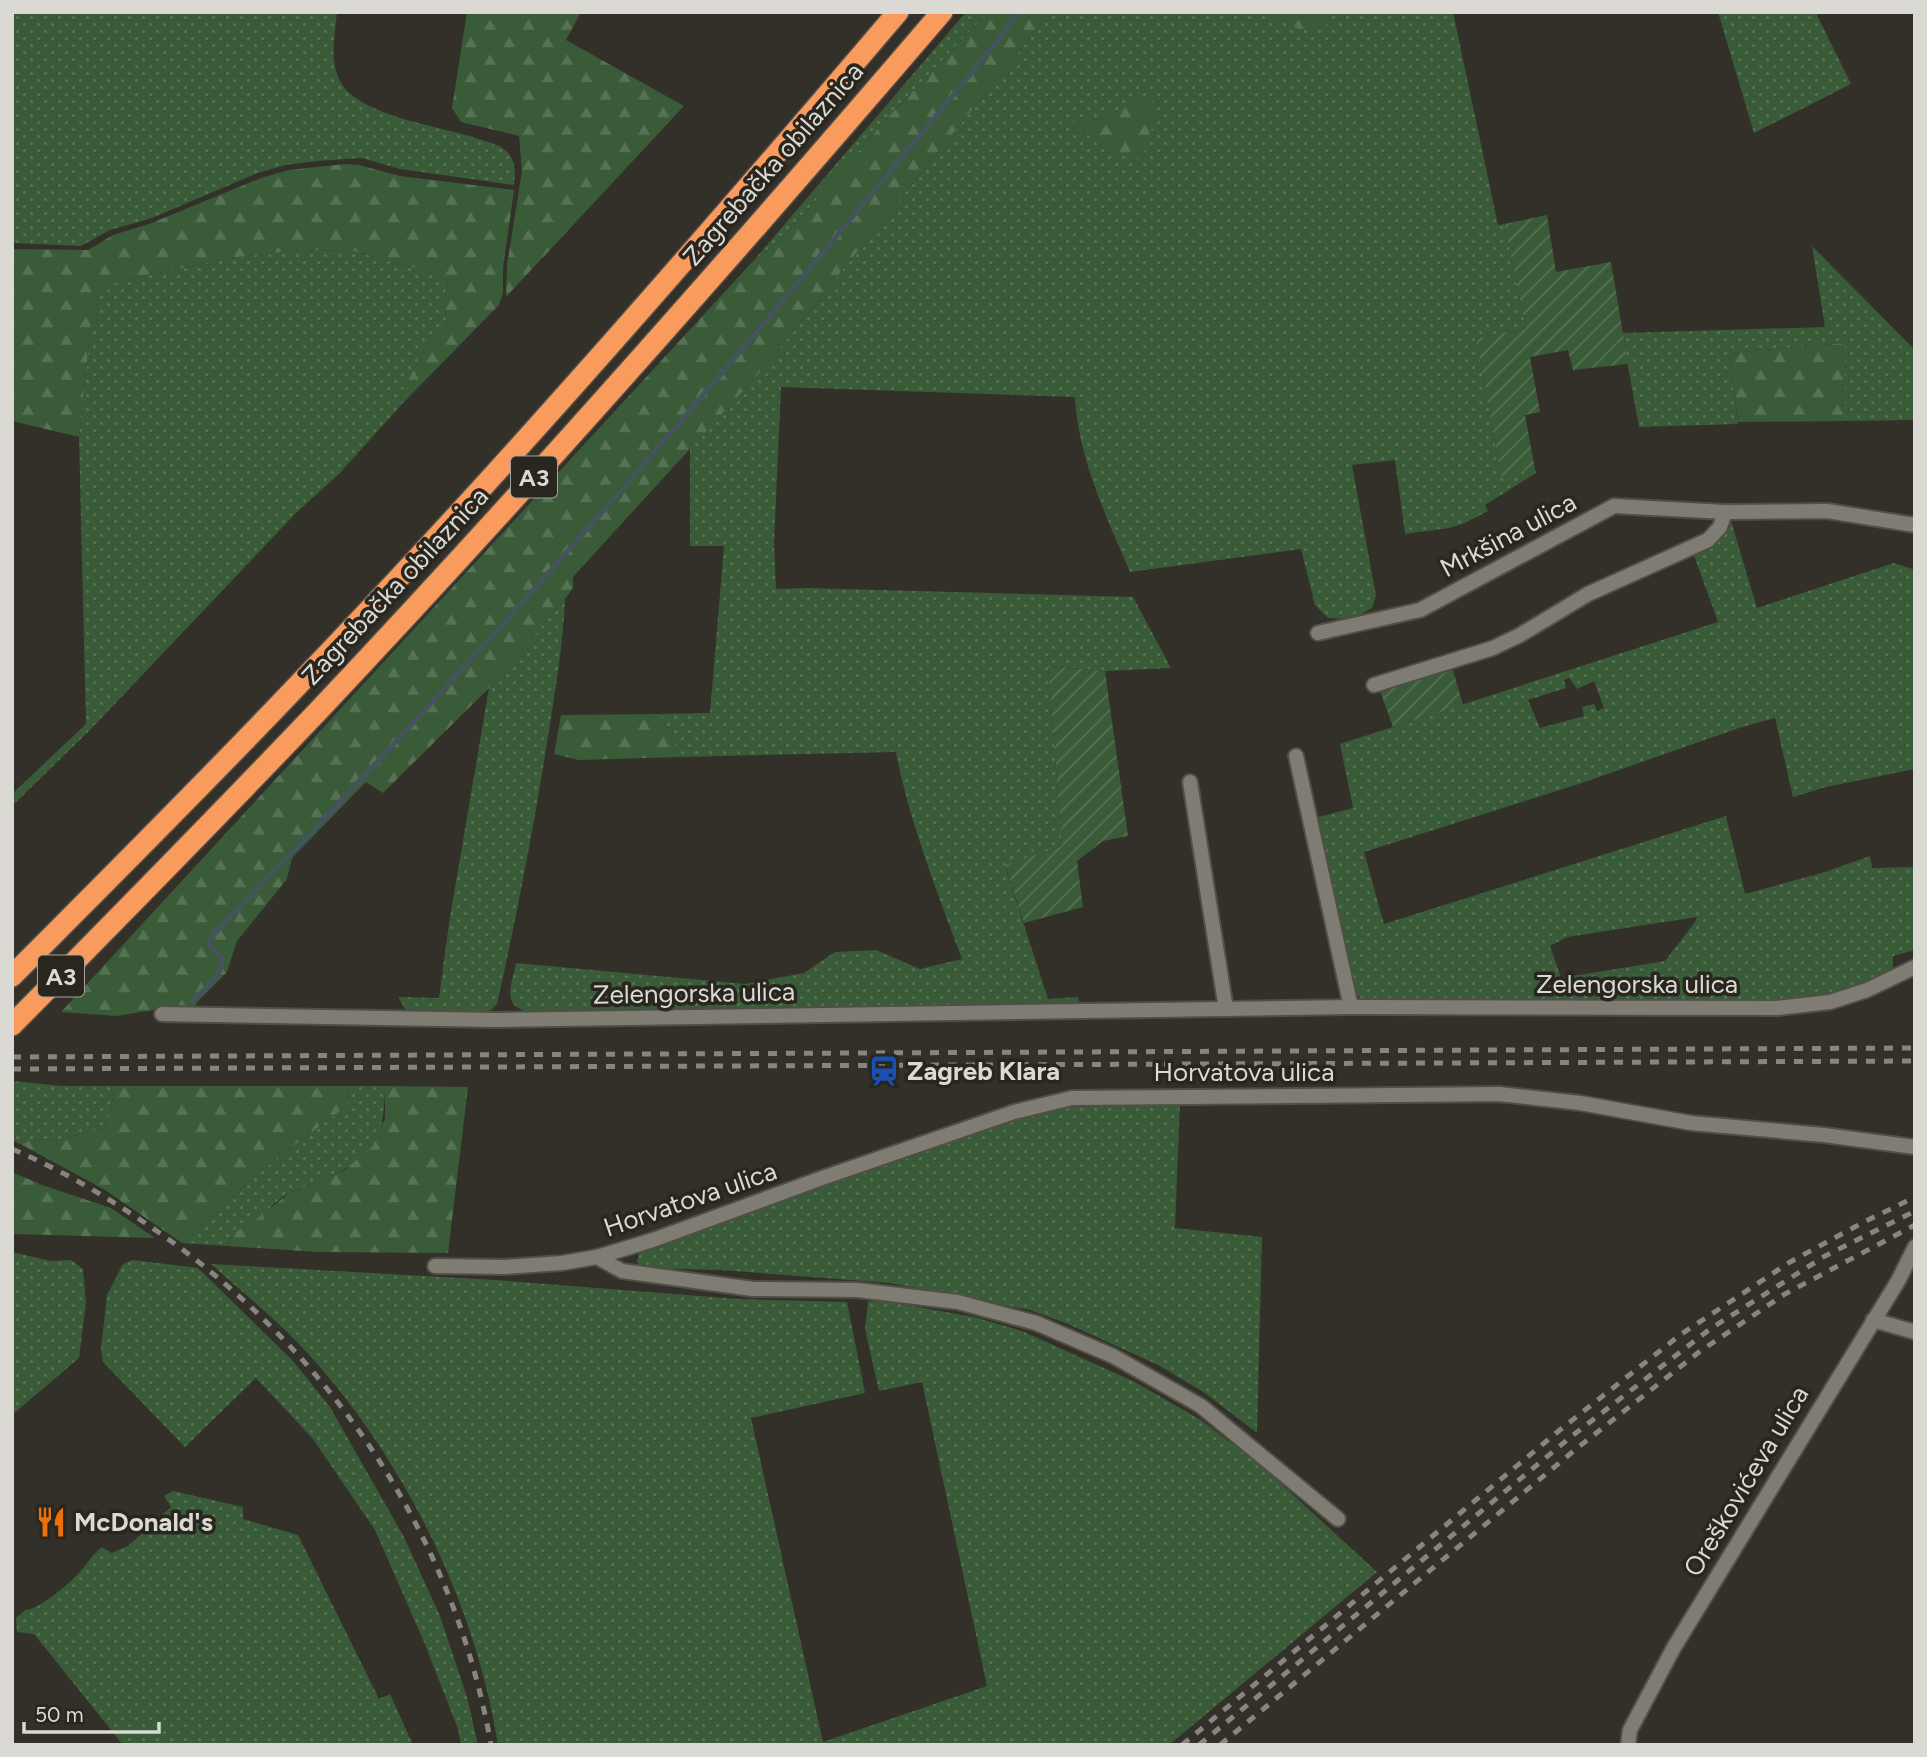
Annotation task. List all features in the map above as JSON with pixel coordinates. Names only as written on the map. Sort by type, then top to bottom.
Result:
[{"type":"highway","name":"Zagrebačka obilaznica","points":[[12,976],[299,685],[502,465],[759,175],[898,12]]},
{"type":"highway","name":"Zagrebačka obilaznica","points":[[12,1025],[322,707],[534,476],[786,194],[942,12]]},
{"type":"street","name":"Mrkšina ulica","points":[[1318,633],[1420,610],[1614,506],[1725,512],[1827,511],[1915,525]]},
{"type":"street","points":[[1374,685],[1449,664],[1511,639],[1588,594],[1709,540],[1720,527],[1725,512]]},
{"type":"street","points":[[1296,757],[1351,1007]]},
{"type":"street","points":[[1189,782],[1226,1009]]},
{"type":"street","name":"Zelengorska ulica","points":[[162,1014],[497,1020],[1351,1007],[1714,1009],[1829,1002],[1867,990],[1915,967]]},
{"type":"street","name":"Horvatova ulica","points":[[435,1266],[505,1267],[562,1263],[597,1257],[653,1240],[1014,1112],[1072,1098],[1499,1094],[1580,1103],[1692,1122],[1915,1147]]},
{"type":"street","name":"Oreškovićeva ulica","points":[[1628,1745],[1630,1730],[1674,1649],[1898,1281],[1915,1247]]},
{"type":"street","name":"Horvatova ulica","points":[[597,1257],[622,1271],[753,1289],[857,1290],[958,1302],[1036,1323],[1113,1356],[1201,1406],[1338,1519]]},
{"type":"street","points":[[1873,1320],[1915,1332]]},
{"type":"green space","points":[[12,12],[337,12],[335,65],[340,81],[350,93],[381,111],[502,148],[513,161],[514,185],[400,169],[361,158],[317,161],[286,165],[258,173],[152,218],[110,230],[81,246],[12,243]]},
{"type":"green space","points":[[467,12],[581,12],[566,40],[684,106],[506,297],[507,265],[522,171],[519,136],[461,122],[452,108]]},
{"type":"green space","points":[[966,12],[988,12],[894,111],[779,242],[754,260]]},
{"type":"green space","points":[[988,12],[1051,12],[761,371],[573,577],[573,588],[565,599],[489,688],[383,793],[366,782],[292,858],[287,879],[237,941],[227,972],[198,1001],[192,1011],[160,1009],[116,1016],[61,1012],[754,260],[779,242],[894,111]]},
{"type":"green space","points":[[1051,12],[1263,12],[1299,28],[1328,24],[1327,12],[1453,12],[1498,225],[1504,224],[1526,328],[1476,338],[1501,475],[1535,469],[1536,473],[1485,505],[1488,511],[1465,523],[1405,534],[1395,460],[1352,465],[1376,596],[1372,608],[1352,619],[1328,618],[1315,605],[1301,549],[1130,572],[1087,464],[1075,397],[781,387],[774,543],[776,589],[1133,597],[1171,668],[1105,671],[1048,666],[1062,846],[1005,866],[1048,999],[1078,997],[1080,1003],[530,1012],[521,1009],[511,1000],[510,994],[516,963],[745,984],[804,973],[835,952],[876,950],[920,969],[962,959],[916,831],[896,752],[681,757],[660,714],[710,713],[724,546],[690,546],[690,448],[761,371]],"holes":[[[1103,118],[1111,154],[1073,123]]]},
{"type":"green space","points":[[1263,12],[1327,12],[1329,24],[1299,29]]},
{"type":"green space","points":[[1718,12],[1819,12],[1817,15],[1851,84],[1754,133]]},
{"type":"green space","points":[[1137,99],[1152,101],[1155,119],[1142,159],[1111,154],[1072,123],[1103,118]]},
{"type":"green space","points":[[345,164],[400,176],[514,190],[503,268],[503,293],[499,305],[403,403],[400,396],[426,346],[447,325],[444,302],[448,282],[440,275],[353,251],[300,250],[229,258],[98,286],[97,323],[91,324],[79,437],[12,421],[12,249],[88,250],[113,235],[149,224],[261,178],[289,170]]},
{"type":"green space","points":[[1547,215],[1556,272],[1611,262],[1628,364],[1573,370],[1568,350],[1530,357],[1540,412],[1525,415],[1535,469],[1501,476],[1476,338],[1526,328],[1504,224]]},
{"type":"green space","points":[[1812,246],[1915,350],[1915,420],[1845,421],[1844,343],[1729,353],[1738,424],[1639,427],[1622,333],[1825,327]]},
{"type":"green space","points":[[300,250],[353,251],[440,275],[448,282],[444,302],[447,325],[426,346],[400,396],[403,403],[339,474],[296,513],[91,729],[12,806],[12,794],[86,724],[79,437],[91,323],[97,322],[98,286],[229,258]]},
{"type":"green space","points":[[1845,343],[1845,421],[1738,422],[1729,353]]},
{"type":"green space","points":[[1731,521],[1757,608],[1894,563],[1915,570],[1915,769],[1826,787],[1793,797],[1775,718],[1739,728],[1582,783],[1364,852],[1384,924],[1726,816],[1745,894],[1825,872],[1870,856],[1872,868],[1915,867],[1915,950],[1893,956],[1893,967],[1889,972],[1855,988],[1827,997],[1777,1002],[1366,1002],[1354,993],[1315,818],[1353,808],[1340,744],[1718,622],[1693,553],[1715,542]],"holes":[[[1569,678],[1577,689],[1594,681],[1604,708],[1597,711],[1594,704],[1582,707],[1584,716],[1540,728],[1528,700],[1566,688],[1564,680]],[[1697,917],[1665,961],[1561,978],[1550,946],[1567,937]]]},
{"type":"green space","points":[[565,599],[543,770],[497,1004],[484,1013],[407,1012],[398,997],[439,998],[489,688]]},
{"type":"green space","points":[[1048,666],[1105,671],[1128,836],[1103,841],[1077,861],[1083,907],[1024,923],[1005,865],[1062,846]]},
{"type":"green space","points":[[1453,670],[1463,705],[1393,727],[1380,691]]},
{"type":"green space","points":[[660,714],[681,757],[579,760],[554,754],[561,715]]},
{"type":"green space","points":[[12,1081],[62,1086],[115,1086],[110,1114],[104,1128],[63,1139],[28,1140],[24,1146],[12,1140]]},
{"type":"green space","points":[[115,1086],[349,1086],[347,1103],[340,1111],[258,1173],[182,1243],[105,1190],[24,1146],[28,1140],[63,1139],[104,1128],[110,1114]]},
{"type":"green space","points":[[349,1086],[385,1086],[382,1124],[378,1137],[362,1158],[336,1174],[287,1194],[254,1222],[235,1233],[227,1246],[182,1243],[258,1173],[340,1111],[347,1103]]},
{"type":"green space","points":[[385,1086],[468,1087],[448,1253],[317,1252],[227,1246],[234,1232],[251,1224],[289,1193],[345,1170],[373,1146],[385,1118]]},
{"type":"green space","points":[[1180,1102],[1175,1228],[1262,1237],[1257,1433],[1205,1393],[1158,1365],[1068,1324],[1030,1310],[890,1283],[721,1270],[640,1268],[637,1261],[640,1250],[832,1180],[1037,1113],[1065,1105]]},
{"type":"green space","points":[[12,1172],[111,1208],[155,1238],[12,1234]]},
{"type":"green space","points":[[12,1252],[51,1261],[71,1260],[83,1269],[86,1303],[79,1358],[12,1415]]},
{"type":"green space","points":[[133,1260],[198,1268],[293,1361],[330,1407],[404,1537],[440,1616],[467,1697],[478,1745],[461,1745],[458,1729],[424,1642],[375,1530],[313,1439],[256,1378],[185,1447],[103,1362],[101,1349],[107,1295],[123,1264]]},
{"type":"green space","points":[[211,1264],[496,1280],[738,1299],[847,1302],[865,1393],[751,1418],[823,1742],[987,1686],[922,1382],[879,1391],[865,1329],[868,1302],[879,1300],[974,1317],[1022,1331],[1135,1382],[1201,1420],[1265,1469],[1377,1572],[1169,1745],[498,1745],[472,1637],[428,1531],[401,1481],[337,1387],[301,1346]]},
{"type":"green space","points":[[173,1491],[243,1507],[243,1519],[298,1535],[379,1699],[390,1694],[413,1745],[123,1745],[34,1634],[17,1632],[16,1618],[59,1591],[102,1547],[111,1553],[128,1546],[171,1507],[164,1496]]},
{"type":"waterway","points":[[192,1001],[212,982],[221,965],[222,959],[208,944],[213,935],[456,676],[692,409],[1020,12]]},
{"type":"railway","points":[[12,1057],[1915,1048]]},
{"type":"railway","points":[[12,1069],[1915,1061]]},
{"type":"railway","points":[[12,1149],[66,1175],[118,1205],[215,1275],[273,1329],[326,1388],[373,1451],[414,1520],[447,1591],[473,1667],[491,1745]]},
{"type":"railway","points":[[1182,1745],[1561,1429],[1680,1335],[1790,1262],[1915,1197]]},
{"type":"railway","points":[[1199,1745],[1572,1436],[1710,1329],[1825,1256],[1915,1211]]},
{"type":"railway","points":[[1220,1745],[1576,1449],[1699,1352],[1785,1294],[1915,1225]]},
{"type":"place","name":"Zagreb Klara","points":[[884,1071]]},
{"type":"place","name":"McDonald's","points":[[51,1522]]}]
